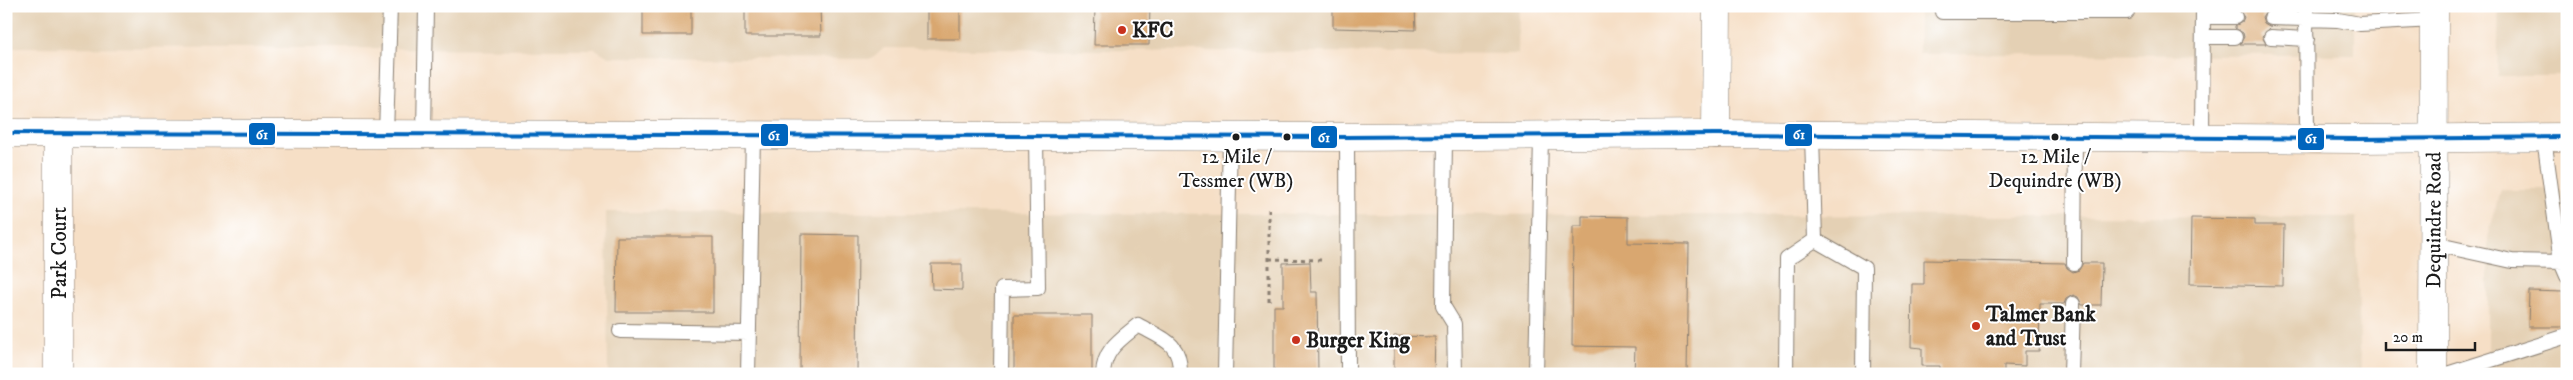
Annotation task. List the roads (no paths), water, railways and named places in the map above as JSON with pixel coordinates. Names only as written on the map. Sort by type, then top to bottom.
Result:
[{"type":"main road","points":[[1716,134],[1718,6]]},
{"type":"main road","name":"Dequindre Road","points":[[2433,374],[2434,13]]},
{"type":"main road","points":[[6,133],[753,136],[1541,136],[1716,134],[2075,138],[2556,137]]},
{"type":"main road","name":"Park Court","points":[[58,133],[58,374]]},
{"type":"lane","points":[[386,134],[390,6]]},
{"type":"lane","points":[[424,134],[426,6]]},
{"type":"lane","points":[[1942,12],[1962,9],[2127,12]]},
{"type":"lane","points":[[2202,138],[2203,12],[2235,17]]},
{"type":"lane","points":[[2306,13],[2307,138]]},
{"type":"lane","points":[[2271,18],[2306,13],[2339,13],[2360,24],[2434,13]]},
{"type":"lane","points":[[2203,37],[2235,37]]},
{"type":"lane","points":[[2271,38],[2307,39]]},
{"type":"lane","points":[[1812,135],[1815,240]]},
{"type":"lane","points":[[748,374],[753,136]]},
{"type":"lane","points":[[1001,374],[1002,289],[1038,288],[1036,136]]},
{"type":"lane","points":[[1225,374],[1230,136]]},
{"type":"lane","points":[[1348,136],[1348,374]]},
{"type":"lane","points":[[1445,136],[1443,306],[1454,324],[1455,374]]},
{"type":"lane","points":[[1536,374],[1541,136]]},
{"type":"lane","points":[[2556,137],[2564,262],[2567,276]]},
{"type":"lane","points":[[2074,263],[2075,138]]},
{"type":"lane","points":[[1786,374],[1787,259],[1815,240]]},
{"type":"lane","points":[[1815,240],[1864,268],[1863,374]]},
{"type":"lane","points":[[2434,244],[2512,261],[2564,262]]},
{"type":"lane","points":[[2071,374],[2073,304]]},
{"type":"lane","points":[[1103,374],[1104,360],[1108,354],[1116,343],[1138,325],[1168,342],[1180,355],[1180,374]]},
{"type":"lane","points":[[620,331],[749,334]]},
{"type":"lane","points":[[2447,374],[2567,336]]},
{"type":"place","name":"KFC","points":[[1122,30]]},
{"type":"place","name":"12 Mile / Tessmer (WB)","points":[[1236,137]]},
{"type":"place","name":"12 Mile / Dequindre (WB)","points":[[2055,137]]},
{"type":"place","name":"Talmer Bank and Trust","points":[[1976,326]]},
{"type":"place","name":"Burger King","points":[[1296,340]]}]
